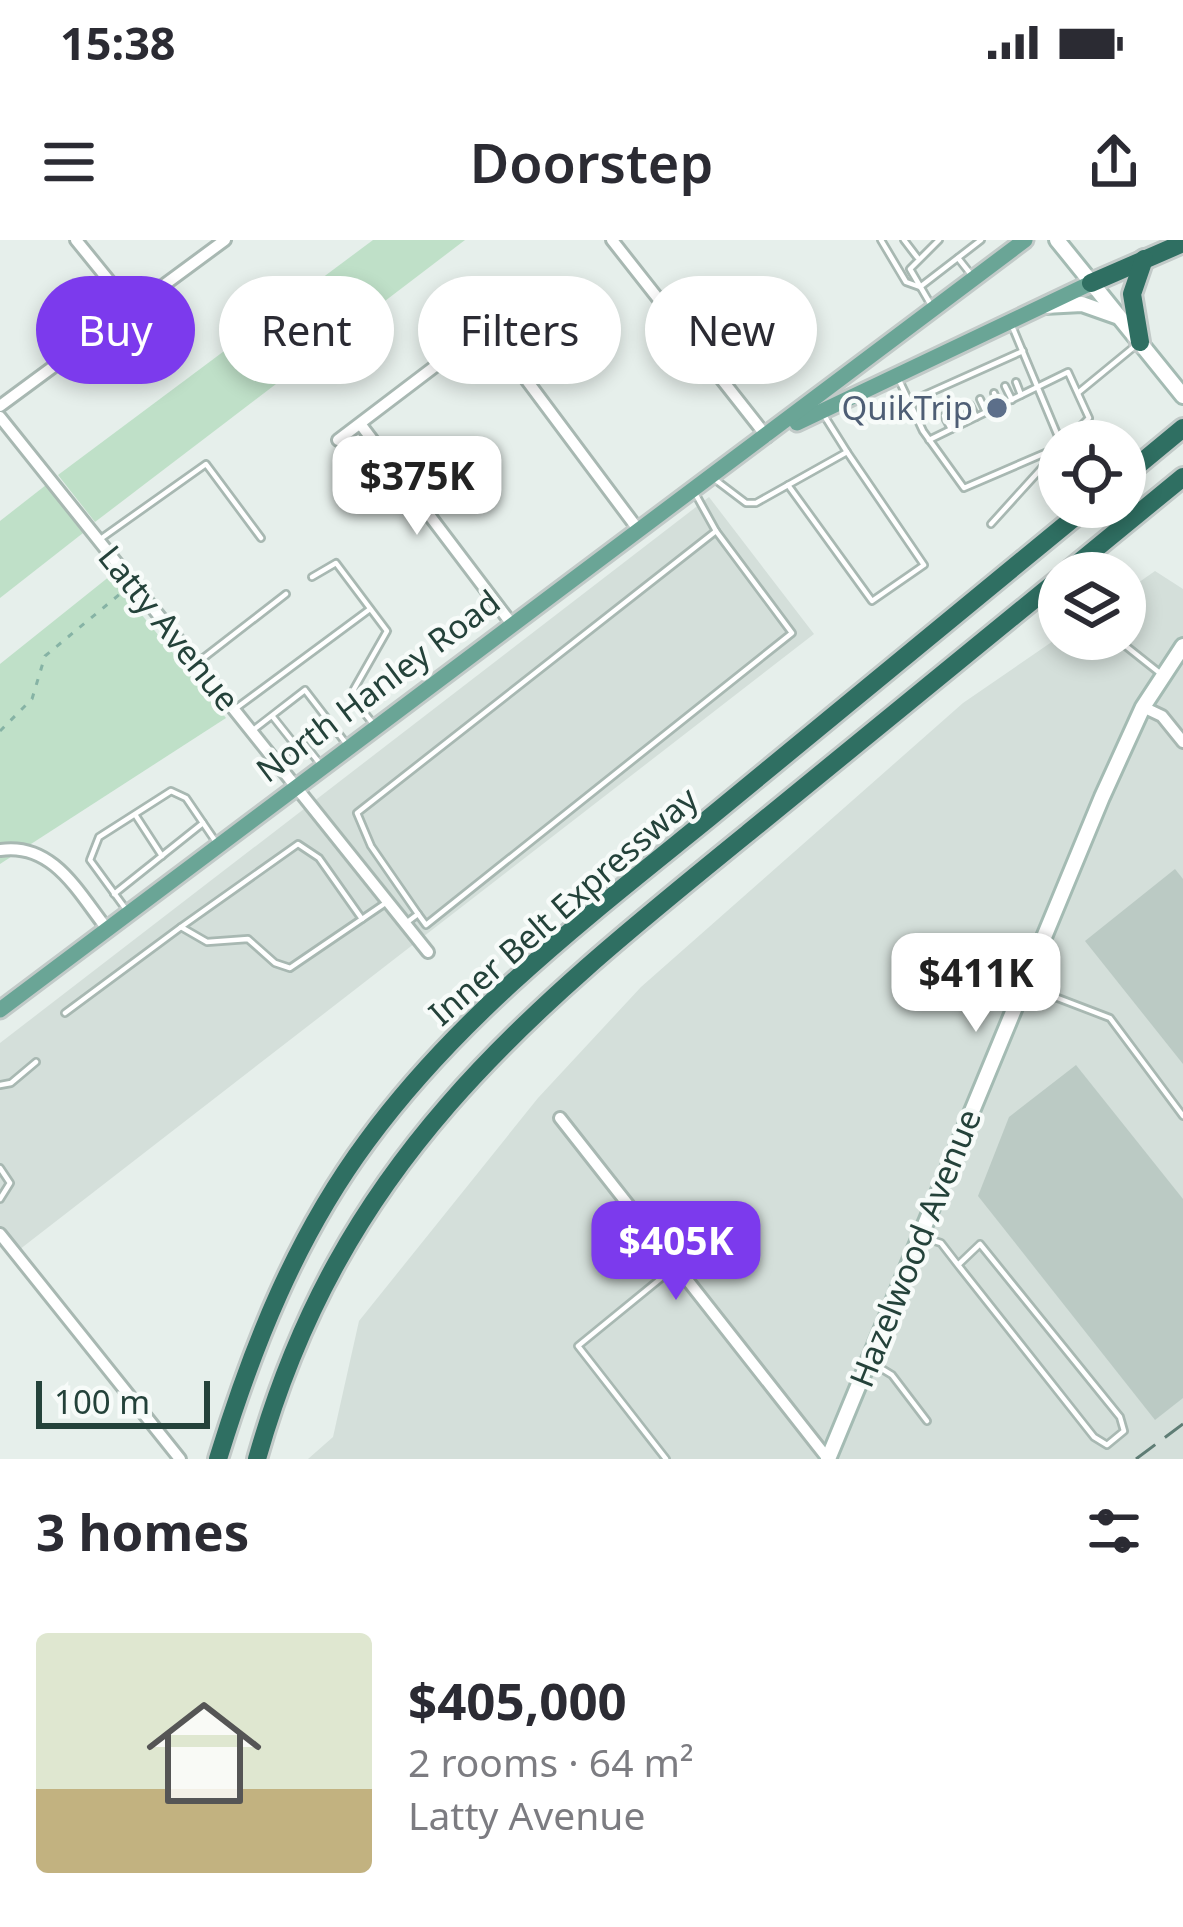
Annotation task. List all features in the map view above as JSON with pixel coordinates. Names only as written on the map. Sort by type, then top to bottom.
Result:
[{"type":"highway","points":[[1091,283],[1183,243]]},
{"type":"highway","points":[[1140,342],[1132,294],[1144,259]]},
{"type":"highway","points":[[1146,459],[1175,435]]},
{"type":"highway","points":[[1092,552],[1183,477]]},
{"type":"highway","name":"Inner Belt Expressway","points":[[218,1459],[272,1304],[308,1233],[366,1141],[435,1059],[595,911],[1061,528]]},
{"type":"highway","name":"Inner Belt Expressway","points":[[258,1456],[296,1344],[332,1267],[398,1162],[451,1096],[605,951],[1038,596]]},
{"type":"main road","points":[[818,406],[1025,240]]},
{"type":"main road","points":[[818,406],[896,375],[1091,283]]},
{"type":"main road","name":"North Hanley Road","points":[[0,1010],[637,527],[818,406]]},
{"type":"street","points":[[76,240],[105,276]]},
{"type":"street","points":[[176,276],[225,240]]},
{"type":"street","points":[[612,240],[767,437]]},
{"type":"street","points":[[1058,240],[1183,396]]},
{"type":"street","points":[[1041,306],[1082,304],[1120,318]]},
{"type":"street","points":[[338,440],[467,342],[486,339],[502,347],[637,527]]},
{"type":"street","points":[[0,406],[36,380]]},
{"type":"street","name":"Latty Avenue","points":[[0,417],[428,952]]},
{"type":"street","points":[[361,424],[511,623]]},
{"type":"street","name":"Hazelwood Avenue","points":[[828,1459],[1143,707],[1183,646]]},
{"type":"street","points":[[1143,707],[1162,716],[1183,742]]},
{"type":"street","points":[[0,850],[22,847],[51,861],[107,929]]},
{"type":"street","points":[[560,1118],[828,1459]]},
{"type":"street","points":[[0,1234],[180,1459]]},
{"type":"lane","points":[[880,240],[906,283],[920,287]]},
{"type":"lane","points":[[904,240],[916,257]]},
{"type":"lane","points":[[920,287],[978,241]]},
{"type":"lane","points":[[934,309],[910,269],[916,257],[939,242]]},
{"type":"lane","points":[[958,256],[974,279]]},
{"type":"lane","points":[[1010,321],[1051,420]]},
{"type":"lane","points":[[1078,393],[1140,342]]},
{"type":"lane","points":[[909,402],[1007,363],[1023,351]]},
{"type":"lane","points":[[995,364],[999,372]]},
{"type":"lane","points":[[983,369],[987,378]]},
{"type":"lane","points":[[929,440],[1068,372],[1087,420]]},
{"type":"lane","points":[[896,375],[929,440],[964,488],[1038,454]]},
{"type":"lane","points":[[969,375],[974,386]]},
{"type":"lane","points":[[959,380],[963,390]]},
{"type":"lane","points":[[1016,382],[1022,394]]},
{"type":"lane","points":[[944,386],[950,396]]},
{"type":"lane","points":[[1005,386],[1012,400]]},
{"type":"lane","points":[[933,392],[938,402]]},
{"type":"lane","points":[[994,393],[999,406]]},
{"type":"lane","points":[[980,399],[986,412]]},
{"type":"lane","points":[[970,405],[976,417]]},
{"type":"lane","points":[[788,485],[872,601],[924,565],[818,406]]},
{"type":"lane","points":[[957,409],[965,422]]},
{"type":"lane","points":[[944,416],[951,429]]},
{"type":"lane","points":[[712,477],[746,503],[847,452]]},
{"type":"lane","points":[[99,541],[206,464],[261,538]]},
{"type":"lane","points":[[991,524],[1038,470]]},
{"type":"lane","points":[[693,490],[716,531],[792,633],[426,925],[371,846],[357,813],[716,531]]},
{"type":"lane","points":[[312,577],[337,563],[387,632],[353,689],[375,726]]},
{"type":"lane","points":[[197,663],[286,594]]},
{"type":"lane","points":[[234,709],[370,609]]},
{"type":"lane","points":[[1143,660],[1161,674]]},
{"type":"lane","points":[[251,731],[305,691],[348,746]]},
{"type":"lane","points":[[272,716],[322,766]]},
{"type":"lane","points":[[276,762],[329,721]]},
{"type":"lane","points":[[128,913],[94,871],[90,860],[99,837],[178,792],[218,845]]},
{"type":"lane","points":[[135,815],[162,856]]},
{"type":"lane","points":[[114,894],[202,823]]},
{"type":"lane","points":[[65,1012],[298,844],[319,858],[362,919]]},
{"type":"lane","points":[[181,927],[207,942],[248,939],[275,963],[290,968],[387,902]]},
{"type":"lane","points":[[405,924],[418,914]]},
{"type":"lane","points":[[1024,985],[1110,1018],[1183,1116]]},
{"type":"lane","points":[[0,1085],[11,1083],[36,1062]]},
{"type":"lane","points":[[0,1168],[10,1183],[0,1199]]},
{"type":"lane","points":[[920,1236],[941,1243],[958,1265],[1094,1437],[1107,1444],[1124,1431],[1120,1417],[980,1244],[958,1265]]},
{"type":"lane","points":[[666,1459],[578,1346],[676,1266]]},
{"type":"lane","points":[[868,1361],[892,1375],[928,1421]]},
{"type":"path","points":[[0,731],[32,699],[45,656],[133,583]]},
{"type":"shaded area","points":[[709,497],[814,634],[15,1253],[0,1234],[0,1043]]},
{"type":"shaded area","points":[[1155,571],[1183,589],[1183,1459],[308,1459],[333,1437],[359,1321],[538,1098],[641,987],[963,703],[1038,651],[1038,660],[1146,660],[1146,577]]},
{"type":"green space","points":[[373,240],[465,240],[394,294],[394,276],[325,276]]},
{"type":"green space","points":[[219,355],[219,384],[276,384],[95,522],[58,475],[180,384],[195,384],[195,373]]},
{"type":"green space","points":[[46,485],[83,533],[0,598],[0,521]]},
{"type":"green space","points":[[110,576],[226,718],[0,864],[0,664]]},
{"type":"building","points":[[1175,869],[1183,879],[1183,1064],[1085,941]]},
{"type":"building","points":[[1076,1065],[1183,1199],[1183,1398],[1155,1420],[978,1196],[1009,1117]]},
{"type":"railway","points":[[1136,1459],[1183,1424]]},
{"type":"place","name":"QuikTrip","points":[[997,408]]}]
